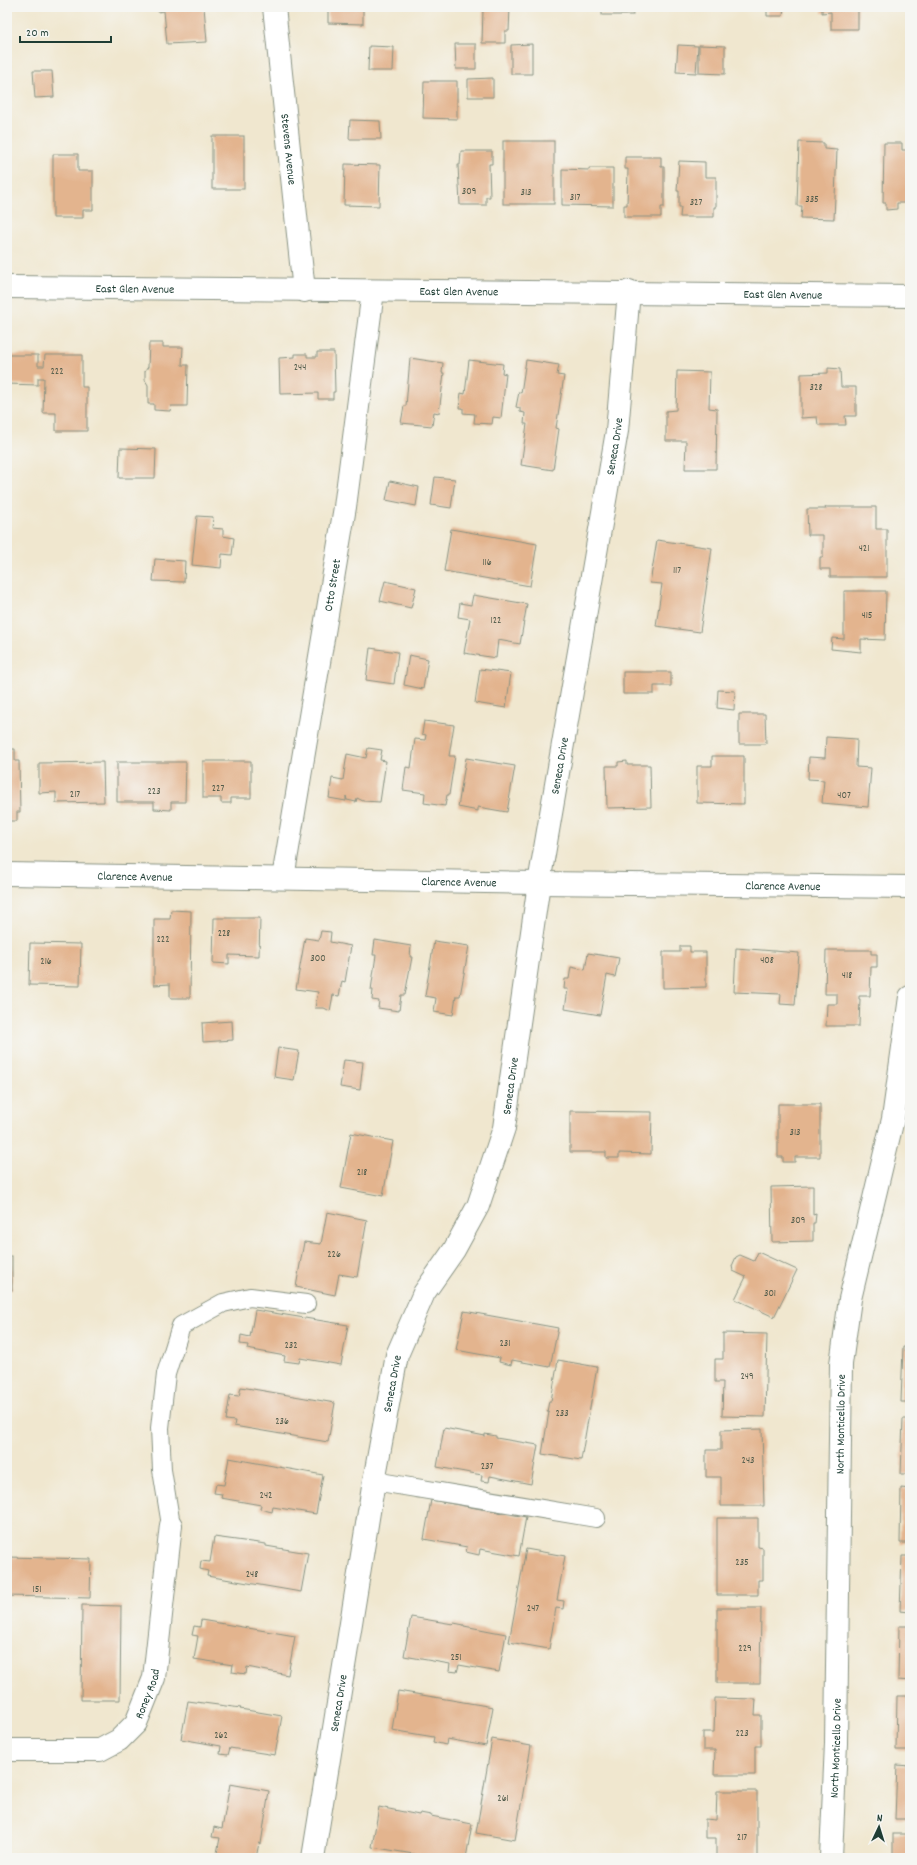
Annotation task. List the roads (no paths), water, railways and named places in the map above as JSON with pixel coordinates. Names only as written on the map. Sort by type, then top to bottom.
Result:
[{"type":"street","name":"Stevens Avenue","points":[[274,7],[304,291]]},
{"type":"street","name":"East Glen Avenue","points":[[7,287],[304,291],[629,291],[910,296]]},
{"type":"street","name":"Otto Street","points":[[283,878],[345,507],[373,291]]},
{"type":"street","name":"Seneca Drive","points":[[313,1858],[374,1481],[397,1355],[424,1293],[454,1250],[478,1206],[504,1128],[539,883],[617,431],[629,291]]},
{"type":"street","name":"Clarence Avenue","points":[[7,874],[539,883],[910,887]]},
{"type":"street","name":"North Monticello Drive","points":[[831,1858],[836,1743],[841,1364],[850,1299],[893,1119],[910,997]]},
{"type":"street","name":"Roney Road","points":[[7,1750],[100,1750],[119,1740],[136,1723],[154,1678],[171,1525]]},
{"type":"lane","points":[[171,1525],[162,1470],[160,1428],[166,1374],[181,1326],[223,1302],[250,1297],[306,1304]]},
{"type":"lane","points":[[374,1481],[596,1518]]}]
